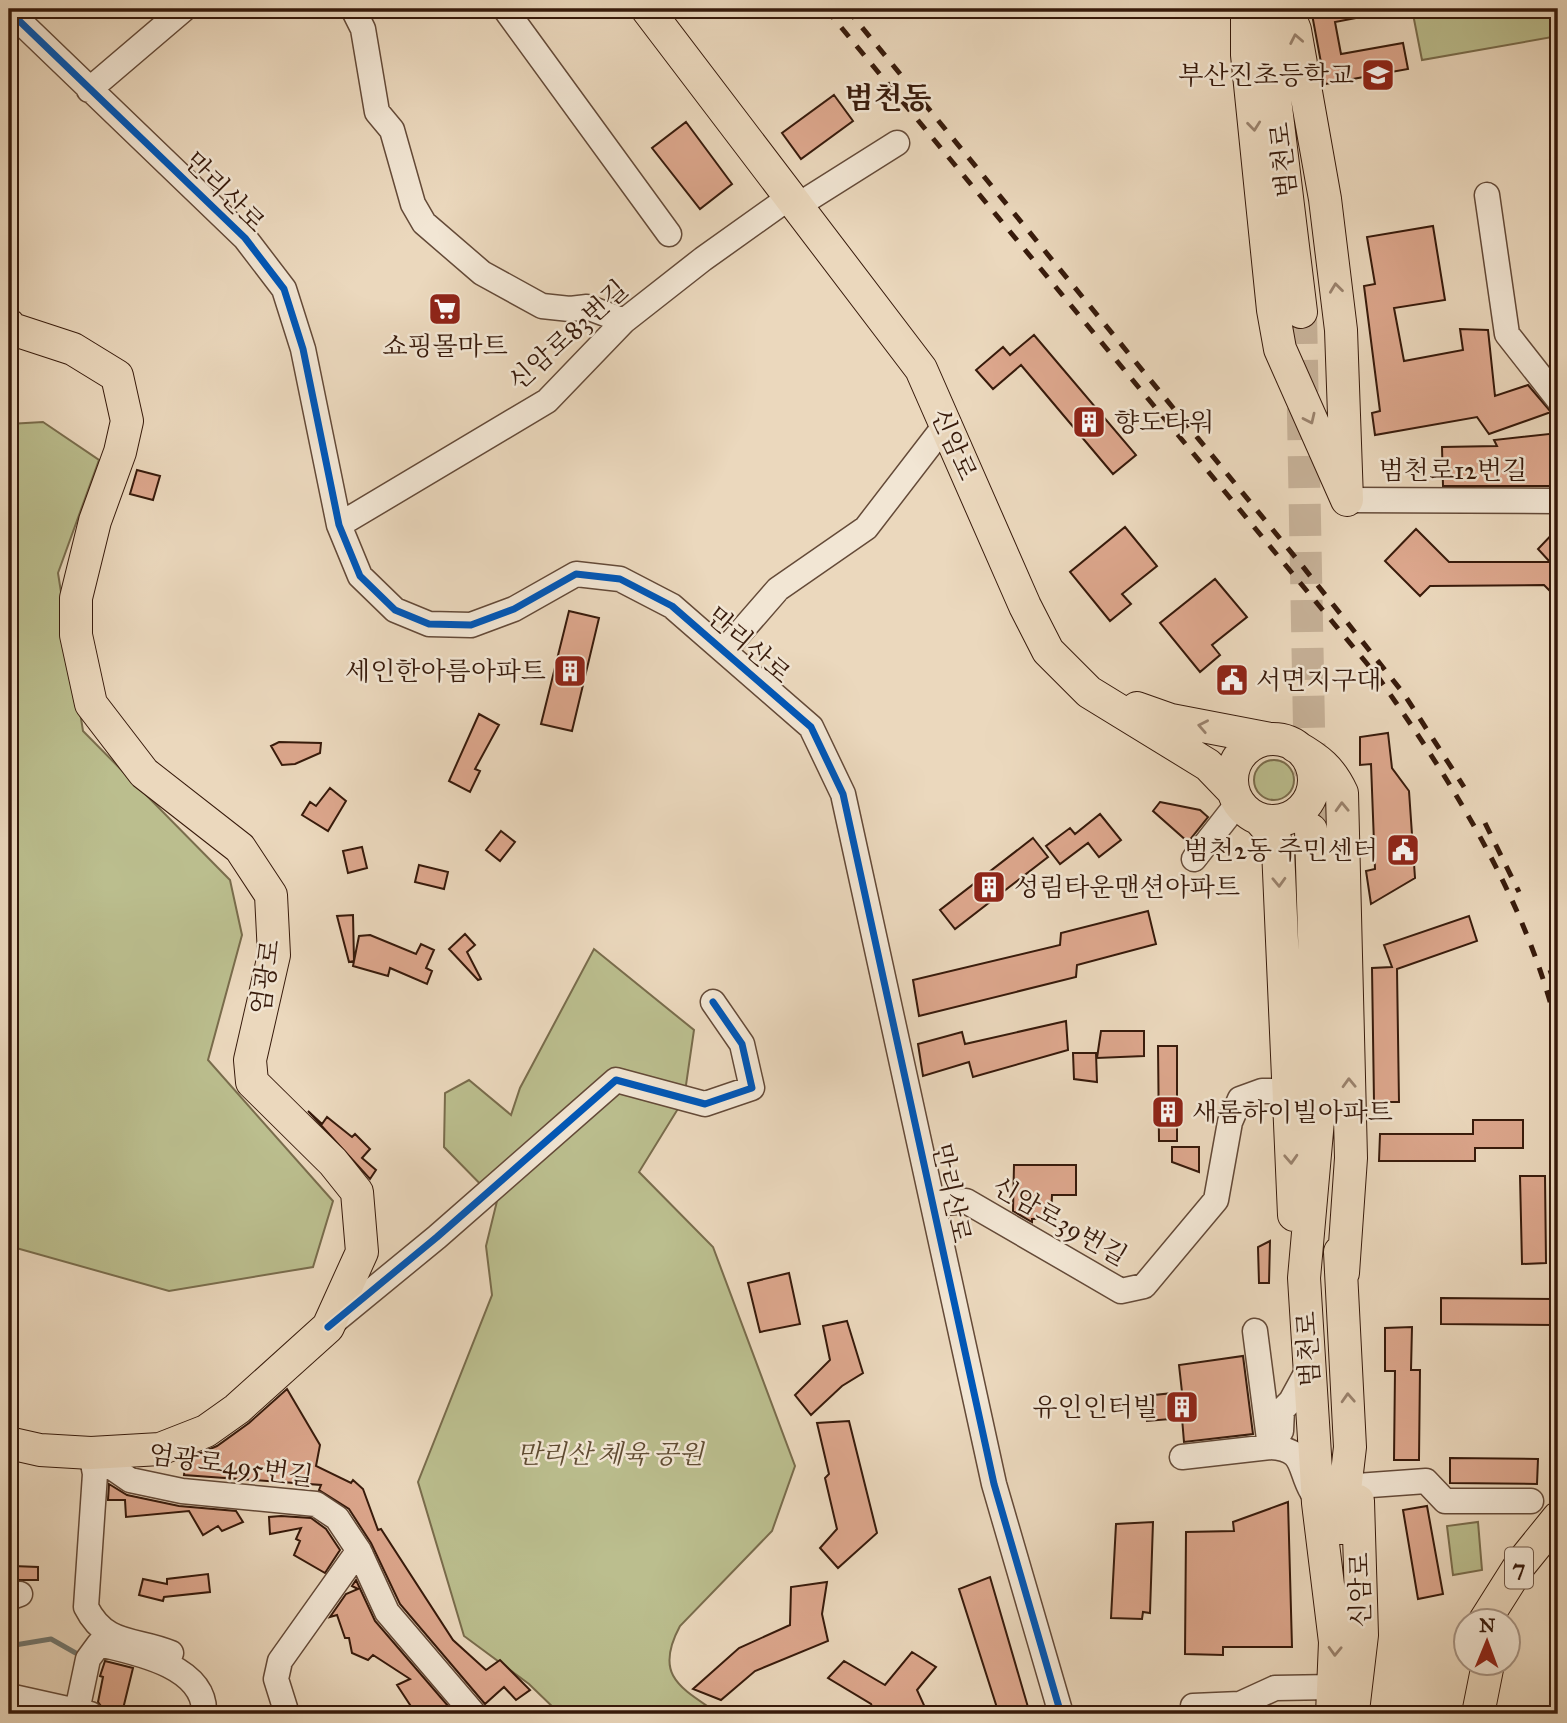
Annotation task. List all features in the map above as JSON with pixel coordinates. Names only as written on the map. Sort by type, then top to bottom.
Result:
[{"type":"main road","name":"신암로","points":[[647,9],[921,369],[1024,607],[1048,651],[1089,692]]},
{"type":"main road","points":[[1247,9],[1247,55],[1273,310],[1280,349],[1347,500]]},
{"type":"main road","name":"범천로","points":[[1264,9],[1272,54],[1301,312]]},
{"type":"main road","points":[[1287,9],[1295,30],[1323,186],[1341,330],[1347,500]]},
{"type":"main road","name":"엄광로","points":[[9,325],[12,329],[73,349],[117,376],[127,421],[120,452],[95,522],[76,598],[76,635],[91,704],[145,773],[240,848],[271,895],[274,955],[250,1060],[252,1082],[333,1162],[357,1192],[362,1252],[328,1327],[237,1409],[206,1431],[160,1449],[91,1453],[40,1450],[9,1443]]},
{"type":"main road","points":[[1290,373],[1296,378],[1310,380],[1325,377],[1334,369],[1340,356],[1341,330]]},
{"type":"main road","points":[[1089,692],[1171,720],[1283,742],[1320,760],[1334,775],[1342,793],[1351,1158],[1343,1273]]},
{"type":"main road","points":[[1089,692],[1208,765],[1274,835],[1278,849],[1294,1223],[1304,1278]]},
{"type":"main road","points":[[1283,742],[1305,754],[1314,779],[1307,804],[1286,819],[1243,804],[1232,775],[1244,750],[1256,743],[1283,742]]},
{"type":"main road","name":"범천로","points":[[1311,830],[1319,1109],[1304,1278],[1318,1503],[1329,1589]]},
{"type":"main road","name":"범천로","points":[[1319,1109],[1333,1183],[1343,1273],[1354,1476]]},
{"type":"main road","points":[[1312,1416],[1329,1448],[1335,1521],[1339,1528],[1343,1528],[1346,1521],[1345,1490],[1354,1476]]},
{"type":"main road","name":"신암로","points":[[1353,1714],[1362,1635],[1354,1476]]},
{"type":"main road","name":"7","points":[[1493,1608],[1520,1565],[1558,1518]]},
{"type":"main road","name":"7","points":[[1516,1608],[1558,1548]]},
{"type":"main road","name":"신암로","points":[[1329,1589],[1335,1642],[1333,1701]]},
{"type":"street","points":[[89,90],[184,9]]},
{"type":"street","points":[[353,9],[363,29],[377,113],[392,130],[413,204],[424,222],[482,273],[542,306],[570,309],[587,307],[624,321]]},
{"type":"street","points":[[505,9],[668,234]]},
{"type":"street","name":"만리산로","points":[[9,10],[245,238],[285,289],[303,349],[339,525],[360,576],[395,610],[429,624],[471,625],[514,609],[576,574],[620,579],[672,606],[811,727],[843,794],[994,1484],[1061,1714]]},
{"type":"street","points":[[794,202],[897,143]]},
{"type":"street","points":[[1486,195],[1507,334],[1558,399]]},
{"type":"street","name":"신암로83번길","points":[[339,525],[547,401],[624,321],[703,258],[794,202]]},
{"type":"street","points":[[724,651],[778,589],[866,528],[946,424]]},
{"type":"street","name":"범천로12번길","points":[[1347,500],[1558,501]]},
{"type":"street","points":[[1194,859],[1243,804]]},
{"type":"street","points":[[328,1327],[437,1237],[615,1080],[705,1104],[752,1088],[742,1044],[713,1002]]},
{"type":"street","name":"신암로39번길","points":[[933,1204],[966,1201],[1121,1291],[1144,1286],[1216,1200],[1230,1122],[1240,1099],[1262,1091],[1288,1091]]},
{"type":"street","points":[[1255,1331],[1270,1447]]},
{"type":"street","points":[[1270,1447],[1281,1431],[1282,1410],[1291,1401],[1309,1368]]},
{"type":"street","points":[[1182,1457],[1270,1447],[1284,1448],[1297,1456],[1318,1503]]},
{"type":"street","points":[[91,1453],[95,1474],[86,1607],[94,1622],[105,1632],[135,1644],[156,1647],[171,1653],[167,1664]]},
{"type":"street","name":"엄광로495번길","points":[[91,1453],[130,1480],[182,1491],[316,1504],[337,1518],[361,1556],[387,1612],[474,1714]]},
{"type":"street","points":[[1354,1476],[1426,1481],[1445,1501],[1531,1501]]},
{"type":"street","points":[[287,1714],[276,1679],[280,1661],[354,1557],[361,1556]]},
{"type":"street","points":[[9,1696],[30,1708],[83,1713],[88,1659],[99,1644],[138,1653],[167,1664],[195,1685],[204,1714]]},
{"type":"street","points":[[1193,1706],[1240,1704],[1275,1688],[1333,1701]]},
{"type":"green space","points":[[1412,9],[1558,9],[1558,36],[1422,60]]},
{"type":"green space","points":[[43,422],[99,460],[58,573],[83,731],[230,880],[242,935],[208,1060],[333,1201],[313,1267],[169,1291],[9,1246],[9,424]]},
{"type":"green space","points":[[1274,760],[1288,766],[1294,780],[1288,794],[1274,800],[1260,794],[1254,780],[1260,766]]},
{"type":"green space","name":"만리산 체육 공원","points":[[594,949],[694,1030],[684,1099],[639,1172],[713,1247],[795,1466],[772,1531],[680,1626],[672,1643],[670,1669],[675,1679],[719,1714],[560,1714],[529,1684],[464,1636],[418,1482],[492,1295],[486,1246],[497,1201],[444,1147],[445,1093],[469,1080],[511,1115],[520,1088]]},
{"type":"green space","points":[[1478,1522],[1482,1570],[1453,1575],[1447,1526]]},
{"type":"building","points":[[1311,9],[1371,9],[1372,15],[1335,22],[1341,54],[1403,43],[1408,69],[1325,84]]},
{"type":"building","points":[[834,95],[853,121],[801,159],[782,133]]},
{"type":"building","points":[[686,122],[732,184],[700,209],[652,148]]},
{"type":"building","points":[[1433,226],[1445,300],[1394,308],[1404,361],[1463,350],[1460,329],[1488,330],[1495,396],[1528,385],[1551,412],[1489,434],[1477,417],[1375,435],[1372,413],[1380,411],[1364,286],[1375,284],[1367,237]]},
{"type":"building","name":"향도타워","points":[[1034,335],[1136,455],[1113,474],[1021,365],[993,389],[976,370],[1003,347],[1010,355]]},
{"type":"building","points":[[1558,433],[1558,486],[1443,486],[1442,447],[1497,446],[1494,440]]},
{"type":"building","points":[[137,470],[160,476],[153,500],[130,494]]},
{"type":"building","points":[[1125,527],[1157,566],[1122,594],[1131,604],[1110,621],[1070,572]]},
{"type":"building","points":[[1558,528],[1558,599],[1544,585],[1430,586],[1420,596],[1385,561],[1416,529],[1449,562],[1550,562],[1538,549]]},
{"type":"building","points":[[1215,579],[1247,617],[1212,645],[1220,655],[1200,672],[1160,623]]},
{"type":"building","name":"세인한아름아파트","points":[[569,611],[599,618],[572,731],[541,724]]},
{"type":"building","points":[[479,714],[499,725],[475,769],[480,771],[470,792],[449,781]]},
{"type":"building","points":[[1388,733],[1392,768],[1409,791],[1415,878],[1371,904],[1366,871],[1375,869],[1371,764],[1360,765],[1360,737]]},
{"type":"building","points":[[279,742],[321,743],[320,753],[295,764],[282,765],[271,746]]},
{"type":"building","points":[[330,788],[346,801],[328,831],[302,815],[310,802],[316,806]]},
{"type":"building","points":[[1160,802],[1200,810],[1208,817],[1188,842],[1153,811]]},
{"type":"building","points":[[1100,814],[1121,840],[1099,857],[1088,843],[1060,864],[1046,846],[1070,828],[1075,834]]},
{"type":"building","points":[[501,831],[515,842],[500,861],[486,850]]},
{"type":"building","name":"성림타운맨션아파트","points":[[1033,838],[1048,857],[955,929],[940,910]]},
{"type":"building","points":[[362,847],[367,868],[348,873],[343,851]]},
{"type":"building","points":[[419,865],[448,872],[444,889],[415,882]]},
{"type":"building","points":[[1148,911],[1156,944],[1077,965],[1076,977],[919,1016],[913,980],[1060,945],[1061,933]]},
{"type":"building","points":[[353,915],[354,961],[349,962],[337,916]]},
{"type":"building","points":[[1469,916],[1477,941],[1397,969],[1399,1102],[1374,1102],[1372,968],[1392,967],[1384,945]]},
{"type":"building","points":[[465,934],[475,945],[467,952],[481,979],[478,980],[449,949]]},
{"type":"building","points":[[370,935],[416,954],[421,944],[434,950],[426,968],[432,971],[427,984],[390,968],[388,976],[353,966],[359,936]]},
{"type":"building","points":[[1066,1021],[1068,1050],[973,1077],[969,1062],[923,1076],[918,1044],[962,1032],[965,1044]]},
{"type":"building","points":[[1101,1031],[1144,1031],[1144,1056],[1097,1058]]},
{"type":"building","points":[[1158,1046],[1177,1046],[1177,1141],[1159,1141]]},
{"type":"building","points":[[1073,1053],[1096,1053],[1097,1082],[1074,1079]]},
{"type":"building","points":[[308,1111],[322,1124],[327,1117],[352,1137],[355,1134],[370,1149],[362,1158],[376,1170],[370,1179]]},
{"type":"building","points":[[1473,1120],[1523,1120],[1523,1148],[1475,1148],[1475,1161],[1379,1161],[1380,1134],[1473,1134]]},
{"type":"building","points":[[1172,1147],[1199,1147],[1199,1172],[1172,1162]]},
{"type":"building","points":[[1014,1165],[1076,1165],[1076,1195],[1052,1195],[1051,1218],[1032,1219],[1032,1222],[1013,1211]]},
{"type":"building","points":[[1520,1176],[1545,1176],[1546,1263],[1522,1264]]},
{"type":"building","points":[[1270,1241],[1269,1283],[1259,1283],[1258,1247]]},
{"type":"building","points":[[789,1273],[800,1324],[760,1332],[748,1283]]},
{"type":"building","points":[[1441,1298],[1554,1299],[1554,1325],[1441,1324]]},
{"type":"building","points":[[847,1321],[863,1373],[842,1386],[811,1415],[795,1395],[830,1360],[823,1326]]},
{"type":"building","points":[[1412,1327],[1411,1370],[1420,1370],[1419,1460],[1394,1460],[1395,1371],[1385,1371],[1385,1328]]},
{"type":"building","name":"유인인터빌","points":[[1243,1356],[1253,1434],[1184,1442],[1182,1418],[1147,1421],[1145,1396],[1182,1392],[1179,1365]]},
{"type":"building","points":[[287,1389],[320,1445],[316,1466],[351,1483],[353,1480],[363,1489],[378,1530],[381,1529],[453,1640],[486,1670],[500,1660],[530,1690],[516,1700],[504,1687],[485,1704],[400,1604],[371,1543],[349,1509],[319,1490],[321,1485],[184,1475],[186,1459],[217,1446],[249,1423]]},
{"type":"building","points":[[849,1421],[877,1533],[838,1568],[820,1548],[837,1529],[825,1478],[829,1474],[817,1423]]},
{"type":"building","points":[[1450,1458],[1538,1459],[1537,1484],[1450,1483]]},
{"type":"building","points":[[109,1484],[127,1495],[179,1506],[236,1511],[243,1522],[222,1531],[218,1526],[203,1535],[189,1511],[126,1517],[125,1500],[108,1500]]},
{"type":"building","points":[[1288,1502],[1292,1647],[1223,1647],[1223,1655],[1185,1654],[1186,1532],[1234,1531],[1233,1522]]},
{"type":"building","points":[[1427,1506],[1443,1594],[1418,1599],[1403,1510]]},
{"type":"building","points":[[269,1517],[311,1518],[326,1529],[340,1550],[325,1573],[294,1555],[300,1541],[296,1539],[301,1528],[270,1534]]},
{"type":"building","points":[[1153,1522],[1150,1613],[1143,1612],[1142,1619],[1111,1618],[1116,1524]]},
{"type":"building","points":[[13,1566],[38,1567],[38,1580],[13,1580]]},
{"type":"building","points":[[208,1574],[210,1592],[164,1597],[163,1601],[139,1595],[143,1579],[167,1584],[167,1579]]},
{"type":"building","points":[[990,1577],[1030,1714],[999,1714],[959,1589]]},
{"type":"building","points":[[356,1580],[375,1621],[455,1714],[416,1714],[397,1685],[410,1679],[373,1655],[368,1660],[352,1653],[349,1638],[345,1638],[337,1615],[330,1617],[346,1594],[358,1589],[352,1586]]},
{"type":"building","points":[[827,1582],[822,1614],[828,1641],[755,1671],[721,1700],[693,1689],[739,1648],[790,1625],[791,1587]]},
{"type":"building","points":[[912,1652],[936,1667],[917,1690],[928,1714],[875,1714],[871,1704],[828,1678],[844,1661],[885,1685]]},
{"type":"building","points":[[105,1661],[133,1668],[122,1713],[104,1710],[98,1702],[103,1677],[100,1676]]},
{"type":"waterway","points":[[9,1646],[51,1639],[81,1656]]},
{"type":"tunnel","points":[[1301,312],[1311,830]]},
{"type":"railway","points":[[826,9],[1378,677],[1434,760],[1485,846],[1527,936],[1558,1031]]},
{"type":"railway","points":[[847,9],[1404,694],[1464,787]]},
{"type":"railway","points":[[1485,823],[1519,892]]},
{"type":"railway","points":[[1550,970],[1558,994]]},
{"type":"cycle path","points":[[9,11],[245,238],[284,289],[303,349],[339,525],[360,576],[395,610],[429,624],[471,625],[514,609],[576,574],[620,579],[672,606],[811,727],[843,794],[994,1484],[1061,1714]]},
{"type":"cycle path","points":[[328,1327],[437,1237],[616,1080],[705,1104],[752,1088],[742,1044],[713,1002]]},
{"type":"place","name":"부산진초등학교","points":[[1378,75]]},
{"type":"place","name":"쇼핑몰마트","points":[[445,309]]},
{"type":"place","name":"향도타워","points":[[1089,422]]},
{"type":"place","name":"세인한아름아파트","points":[[570,671]]},
{"type":"place","name":"서면지구대","points":[[1232,680]]},
{"type":"place","name":"범천2동 주민센터","points":[[1403,850]]},
{"type":"place","name":"성림타운맨션아파트","points":[[989,887]]},
{"type":"place","name":"새롬하이빌아파트","points":[[1168,1112]]},
{"type":"place","name":"유인인터빌","points":[[1182,1407]]},
{"type":"district","name":"범천동","points":[[888,98]]}]
